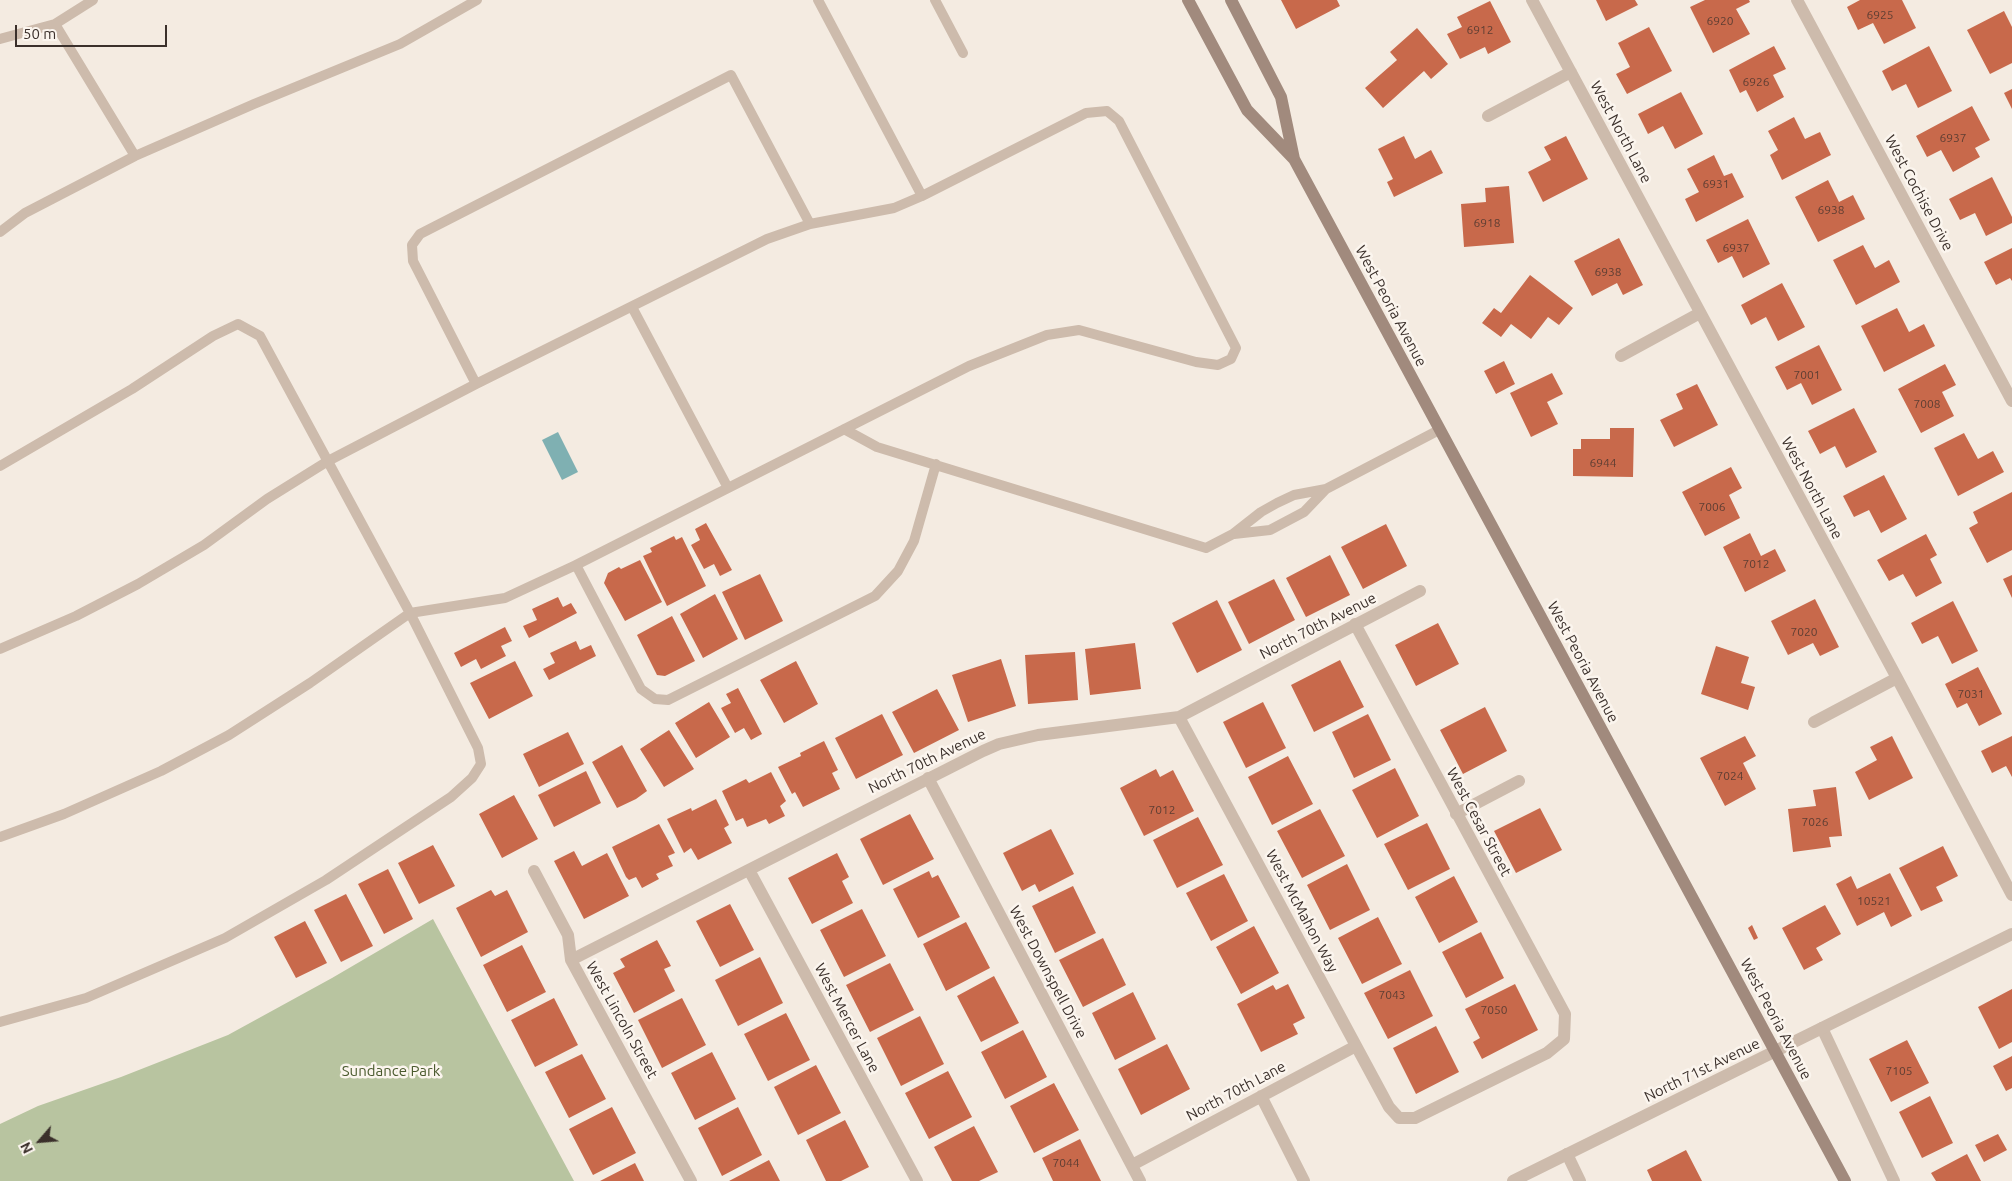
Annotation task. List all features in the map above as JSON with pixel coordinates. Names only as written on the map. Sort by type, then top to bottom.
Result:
[{"type":"main road","name":"West Peoria Avenue","points":[[1188,0],[1247,110],[1294,159],[1845,1181]]},
{"type":"main road","name":"West Peoria Avenue","points":[[1231,0],[1282,97],[1294,159]]},
{"type":"street","name":"West North Lane","points":[[1532,0],[2012,895]]},
{"type":"street","name":"West Cochise Drive","points":[[1798,0],[2012,400]]},
{"type":"street","name":"West North Lane","points":[[1488,116],[1571,72]]},
{"type":"street","points":[[1621,356],[1700,313]]},
{"type":"street","name":"North 70th Avenue","points":[[571,960],[928,778],[999,744],[1038,735],[1179,717],[1420,591]]},
{"type":"street","name":"West Cesar Street","points":[[1355,624],[1565,1014],[1564,1039],[1547,1053],[1415,1118],[1399,1118]]},
{"type":"street","points":[[1814,722],[1897,678]]},
{"type":"street","name":"West McMahon Way","points":[[1179,717],[1389,1108],[1399,1118]]},
{"type":"street","name":"West Downspell Drive","points":[[928,778],[1140,1181]]},
{"type":"street","points":[[1456,814],[1519,781]]},
{"type":"street","name":"West Mercer Lane","points":[[749,870],[917,1181]]},
{"type":"street","name":"West Lincoln Street","points":[[534,871],[568,935],[571,960],[691,1181]]},
{"type":"street","name":"North 71st Avenue","points":[[1514,1181],[2012,934]]},
{"type":"street","points":[[1822,1028],[1894,1181]]},
{"type":"street","name":"North 70th Lane","points":[[1132,1165],[1356,1046]]},
{"type":"street","points":[[1261,1096],[1304,1181]]},
{"type":"street","points":[[1567,1154],[1580,1181]]},
{"type":"lane","points":[[0,39],[55,24],[93,0]]},
{"type":"lane","points":[[0,232],[25,213],[135,156],[254,104],[400,44],[477,0]]},
{"type":"lane","points":[[818,0],[922,196]]},
{"type":"lane","points":[[935,0],[963,53]]},
{"type":"lane","points":[[55,24],[135,156]]},
{"type":"lane","points":[[476,384],[413,261],[412,245],[420,234],[731,75],[810,224]]},
{"type":"lane","points":[[0,649],[76,616],[138,584],[204,544],[267,499],[328,461],[476,384],[768,239],[810,224],[894,208],[922,196],[1086,113],[1107,111],[1119,121],[1236,348],[1230,359],[1218,365],[1196,362],[1079,330],[1047,335],[969,366],[576,565],[505,598],[410,613],[310,683],[229,734],[161,771],[64,814],[0,837]]},
{"type":"lane","points":[[632,307],[728,488]]},
{"type":"lane","points":[[0,466],[132,389],[213,336],[238,324],[260,336],[410,613],[478,748],[481,764],[472,778],[452,797],[326,880],[225,938],[86,998],[0,1022]]},
{"type":"lane","points":[[844,429],[877,447],[1206,548],[1233,534],[1261,512],[1294,496],[1326,489],[1440,430]]},
{"type":"lane","points":[[576,565],[641,689],[655,700],[668,700],[875,596],[898,571],[914,541],[936,464]]},
{"type":"lane","points":[[1233,534],[1270,530],[1304,512],[1326,489]]},
{"type":"green space","name":"Sundance Park","points":[[433,919],[574,1181],[0,1181],[0,1124],[38,1106],[121,1077],[228,1035],[332,978]]},
{"type":"water","points":[[558,432],[578,472],[562,480],[542,440]]},
{"type":"building","points":[[1281,0],[1337,0],[1340,6],[1296,29]]},
{"type":"building","points":[[1596,0],[1635,0],[1638,5],[1606,21]]},
{"type":"building","points":[[1705,0],[1749,0],[1750,2],[1736,9],[1750,34],[1713,53],[1690,7]]},
{"type":"building","points":[[1860,0],[1902,0],[1916,28],[1884,44],[1873,23],[1858,30],[1847,7]]},
{"type":"building","points":[[1490,1],[1511,42],[1488,54],[1485,47],[1460,59],[1447,34],[1462,27],[1457,17]]},
{"type":"building","points":[[2004,11],[2012,27],[2012,63],[1990,74],[1967,30]]},
{"type":"building","points":[[1649,27],[1672,71],[1627,94],[1616,74],[1630,67],[1618,43]]},
{"type":"building","points":[[1417,28],[1448,64],[1431,79],[1424,71],[1383,108],[1365,88],[1397,60],[1390,52]]},
{"type":"building","points":[[1774,46],[1786,69],[1773,75],[1784,97],[1757,112],[1746,90],[1740,93],[1729,70]]},
{"type":"building","points":[[1929,46],[1952,91],[1918,108],[1906,84],[1892,91],[1882,71]]},
{"type":"building","points":[[2012,89],[2012,109],[2004,93]]},
{"type":"building","points":[[1681,92],[1703,134],[1675,149],[1663,126],[1648,134],[1638,114]]},
{"type":"building","points":[[1972,106],[1990,140],[1975,148],[1980,157],[1953,172],[1941,150],[1927,157],[1916,136]]},
{"type":"building","points":[[1794,117],[1805,139],[1820,132],[1831,155],[1782,180],[1770,155],[1778,150],[1768,131]]},
{"type":"building","points":[[1404,136],[1415,159],[1431,150],[1443,173],[1394,197],[1387,182],[1393,179],[1378,149]]},
{"type":"building","points":[[1566,136],[1588,179],[1543,202],[1528,172],[1551,160],[1544,147]]},
{"type":"building","points":[[1714,155],[1724,176],[1732,173],[1744,197],[1696,222],[1685,199],[1699,192],[1687,169]]},
{"type":"building","points":[[1992,177],[2012,217],[2012,223],[1986,236],[1975,213],[1960,220],[1949,199]]},
{"type":"building","points":[[1828,180],[1839,202],[1853,195],[1865,219],[1818,242],[1795,197]]},
{"type":"building","points":[[1509,186],[1514,243],[1464,247],[1461,204],[1486,202],[1485,188]]},
{"type":"building","points":[[1748,219],[1770,264],[1743,278],[1732,256],[1718,263],[1706,240]]},
{"type":"building","points":[[1619,238],[1643,285],[1623,295],[1617,283],[1592,296],[1574,261]]},
{"type":"building","points":[[1863,245],[1875,268],[1889,260],[1900,282],[1856,305],[1833,260]]},
{"type":"building","points":[[2012,248],[2012,281],[2010,278],[1996,285],[1984,262]]},
{"type":"building","points":[[1530,275],[1573,308],[1559,325],[1548,317],[1531,339],[1511,324],[1501,337],[1482,323],[1494,308],[1501,313]]},
{"type":"building","points":[[1782,283],[1805,327],[1778,341],[1766,317],[1751,325],[1741,305]]},
{"type":"building","points":[[1897,308],[1909,332],[1924,324],[1935,346],[1884,372],[1861,326]]},
{"type":"building","points":[[1819,345],[1842,390],[1812,405],[1801,383],[1787,390],[1775,367]]},
{"type":"building","points":[[1504,361],[1515,384],[1496,394],[1484,371]]},
{"type":"building","points":[[1945,364],[1956,385],[1942,392],[1954,416],[1921,433],[1898,389]]},
{"type":"building","points":[[1552,373],[1563,394],[1547,402],[1558,424],[1531,437],[1510,393]]},
{"type":"building","points":[[1697,384],[1718,425],[1674,447],[1660,420],[1683,409],[1676,394]]},
{"type":"building","points":[[1854,408],[1877,452],[1846,468],[1835,446],[1820,454],[1808,431]]},
{"type":"building","points":[[1610,428],[1634,428],[1633,477],[1573,476],[1573,449],[1581,449],[1581,439],[1610,439]]},
{"type":"building","points":[[1964,433],[1978,459],[1993,451],[2004,472],[1958,496],[1934,448]]},
{"type":"building","points":[[1731,467],[1742,488],[1729,495],[1740,518],[1705,536],[1682,492]]},
{"type":"building","points":[[1884,475],[1907,519],[1881,533],[1869,510],[1854,517],[1843,496]]},
{"type":"building","points":[[2012,492],[2012,550],[1987,563],[1969,528],[1978,523],[1973,512]]},
{"type":"building","points":[[706,523],[732,570],[720,576],[714,564],[704,569],[691,545],[700,540],[695,529]]},
{"type":"building","points":[[1386,524],[1407,566],[1363,589],[1341,547]]},
{"type":"building","points":[[1750,533],[1761,556],[1775,549],[1786,571],[1745,592],[1723,547]]},
{"type":"building","points":[[1926,534],[1937,555],[1930,559],[1942,583],[1916,597],[1903,574],[1889,581],[1877,560]]},
{"type":"building","points":[[674,536],[676,540],[682,537],[706,586],[667,606],[643,556],[652,552],[650,548]]},
{"type":"building","points":[[1330,555],[1350,595],[1306,617],[1286,578]]},
{"type":"building","points":[[640,560],[662,602],[625,621],[604,583],[608,573]]},
{"type":"building","points":[[760,574],[783,621],[745,640],[722,592]]},
{"type":"building","points":[[2012,575],[2012,598],[2003,579]]},
{"type":"building","points":[[1274,579],[1295,620],[1249,644],[1228,602]]},
{"type":"building","points":[[715,594],[738,639],[703,658],[680,614]]},
{"type":"building","points":[[558,597],[563,607],[571,603],[577,613],[529,638],[523,626],[537,620],[532,609]]},
{"type":"building","points":[[1815,599],[1839,647],[1820,656],[1813,643],[1788,655],[1771,621]]},
{"type":"building","points":[[1217,600],[1242,650],[1197,673],[1172,623]]},
{"type":"building","points":[[1953,601],[1978,651],[1952,664],[1938,636],[1922,644],[1911,623]]},
{"type":"building","points":[[672,616],[695,661],[665,676],[657,675],[637,635]]},
{"type":"building","points":[[1438,623],[1459,664],[1416,686],[1395,645]]},
{"type":"building","points":[[505,627],[512,641],[501,646],[506,656],[481,669],[476,659],[461,667],[454,653]]},
{"type":"building","points":[[576,641],[580,650],[591,645],[596,656],[549,680],[543,669],[555,663],[550,653]]},
{"type":"building","points":[[1135,643],[1141,689],[1090,695],[1085,649]]},
{"type":"building","points":[[1716,646],[1749,657],[1741,683],[1755,687],[1748,710],[1701,694]]},
{"type":"building","points":[[1075,652],[1078,700],[1028,704],[1025,655]]},
{"type":"building","points":[[1001,659],[1016,706],[968,722],[952,675]]},
{"type":"building","points":[[1340,660],[1364,707],[1314,732],[1291,685]]},
{"type":"building","points":[[515,661],[533,696],[489,719],[470,683]]},
{"type":"building","points":[[796,661],[818,704],[784,723],[760,680]]},
{"type":"building","points":[[1978,667],[2002,714],[1979,726],[1967,703],[1957,708],[1945,684]]},
{"type":"building","points":[[738,688],[762,734],[751,740],[744,728],[735,733],[721,708],[731,703],[726,694]]},
{"type":"building","points":[[937,689],[959,730],[914,753],[892,712]]},
{"type":"building","points":[[709,702],[730,737],[696,758],[675,723]]},
{"type":"building","points":[[1263,702],[1286,748],[1246,768],[1223,722]]},
{"type":"building","points":[[1485,707],[1507,751],[1463,774],[1440,730]]},
{"type":"building","points":[[882,714],[903,755],[856,779],[835,738]]},
{"type":"building","points":[[1368,714],[1391,760],[1354,778],[1332,732]]},
{"type":"building","points":[[669,730],[694,769],[664,787],[640,749]]},
{"type":"building","points":[[568,732],[584,764],[539,787],[523,754]]},
{"type":"building","points":[[1745,736],[1756,756],[1743,763],[1756,789],[1725,806],[1700,758]]},
{"type":"building","points":[[1892,736],[1913,778],[1869,800],[1855,772],[1877,760],[1870,747]]},
{"type":"building","points":[[2012,736],[2012,777],[2006,766],[1992,773],[1981,751]]},
{"type":"building","points":[[824,741],[838,770],[832,773],[840,789],[803,807],[795,792],[792,794],[778,767],[801,756],[800,753]]},
{"type":"building","points":[[622,745],[647,791],[636,799],[617,808],[592,762]]},
{"type":"building","points":[[1288,756],[1313,804],[1272,825],[1248,777]]},
{"type":"building","points":[[1395,768],[1419,816],[1377,838],[1352,790]]},
{"type":"building","points":[[1156,769],[1160,777],[1173,770],[1194,811],[1144,836],[1120,788]]},
{"type":"building","points":[[586,771],[601,803],[554,827],[538,795]]},
{"type":"building","points":[[771,772],[786,801],[780,806],[785,816],[769,824],[766,819],[747,827],[743,818],[736,821],[722,791],[746,779],[749,783]]},
{"type":"building","points":[[1836,787],[1842,836],[1829,837],[1831,847],[1793,852],[1788,809],[1816,806],[1813,790]]},
{"type":"building","points":[[514,795],[538,839],[502,858],[479,814]]},
{"type":"building","points":[[716,799],[729,825],[724,828],[732,843],[698,860],[691,848],[684,853],[667,819],[691,808],[692,811]]},
{"type":"building","points":[[1540,808],[1562,850],[1516,873],[1494,831]]},
{"type":"building","points":[[1320,809],[1345,856],[1302,878],[1277,831]]},
{"type":"building","points":[[910,814],[934,859],[883,885],[860,839]]},
{"type":"building","points":[[1198,817],[1223,865],[1177,888],[1153,840]]},
{"type":"building","points":[[1427,823],[1450,869],[1408,890],[1384,844]]},
{"type":"building","points":[[659,824],[675,853],[668,856],[673,866],[656,874],[659,879],[642,888],[636,877],[629,880],[626,877],[612,847]]},
{"type":"building","points":[[1051,829],[1074,874],[1039,892],[1035,884],[1022,891],[1003,853]]},
{"type":"building","points":[[433,845],[455,886],[419,904],[398,863]]},
{"type":"building","points":[[1943,846],[1958,876],[1936,887],[1943,901],[1921,911],[1899,868]]},
{"type":"building","points":[[574,851],[582,866],[607,853],[629,896],[584,919],[554,861]]},
{"type":"building","points":[[837,853],[849,877],[842,881],[853,903],[812,924],[788,878]]},
{"type":"building","points":[[1347,864],[1370,910],[1330,930],[1307,885]]},
{"type":"building","points":[[388,869],[413,919],[384,934],[358,884]]},
{"type":"building","points":[[929,871],[932,878],[938,875],[960,917],[918,938],[893,889]]},
{"type":"building","points":[[1890,873],[1912,916],[1891,927],[1884,912],[1857,926],[1836,884],[1851,876],[1857,889]]},
{"type":"building","points":[[1224,874],[1248,921],[1211,941],[1186,893]]},
{"type":"building","points":[[1454,876],[1478,922],[1439,943],[1415,897]]},
{"type":"building","points":[[1073,886],[1096,933],[1055,953],[1032,906]]},
{"type":"building","points":[[491,890],[495,896],[507,890],[528,932],[481,957],[456,908]]},
{"type":"building","points":[[346,894],[373,946],[341,962],[314,910]]},
{"type":"building","points":[[730,904],[754,950],[720,967],[696,921]]},
{"type":"building","points":[[1825,905],[1841,934],[1816,948],[1823,960],[1804,970],[1782,928]]},
{"type":"building","points":[[862,909],[886,956],[844,977],[820,930]]},
{"type":"building","points":[[1378,917],[1402,964],[1362,984],[1338,938]]},
{"type":"building","points":[[305,921],[327,963],[296,978],[274,937]]},
{"type":"building","points":[[966,922],[990,968],[946,991],[923,944]]},
{"type":"building","points":[[1752,925],[1758,938],[1754,940],[1748,928]]},
{"type":"building","points":[[1254,926],[1279,973],[1241,994],[1216,947]]},
{"type":"building","points":[[1481,932],[1504,978],[1466,998],[1442,952]]},
{"type":"building","points":[[1103,938],[1126,985],[1083,1007],[1059,960]]},
{"type":"building","points":[[657,940],[671,966],[664,969],[675,991],[634,1013],[613,973],[625,967],[620,959]]},
{"type":"building","points":[[522,945],[546,992],[507,1012],[483,965]]},
{"type":"building","points":[[760,957],[783,1003],[738,1026],[715,980]]},
{"type":"building","points":[[890,963],[914,1010],[870,1032],[846,985]]},
{"type":"building","points":[[1410,970],[1433,1016],[1388,1039],[1364,993]]},
{"type":"building","points":[[994,976],[1019,1023],[981,1042],[957,996]]},
{"type":"building","points":[[1288,984],[1305,1018],[1293,1024],[1298,1034],[1261,1052],[1237,1004],[1273,985],[1276,990]]},
{"type":"building","points":[[1515,984],[1538,1030],[1482,1059],[1473,1042],[1480,1038],[1465,1009]]},
{"type":"building","points":[[2012,989],[2012,1042],[1999,1049],[1978,1007]]},
{"type":"building","points":[[1133,992],[1156,1039],[1115,1060],[1092,1013]]},
{"type":"building","points":[[554,998],[578,1045],[535,1067],[511,1020]]},
{"type":"building","points":[[682,998],[706,1045],[662,1068],[638,1020]]},
{"type":"building","points":[[786,1013],[810,1060],[768,1081],[744,1034]]},
{"type":"building","points":[[920,1016],[944,1064],[901,1086],[877,1038]]},
{"type":"building","points":[[1436,1026],[1459,1072],[1416,1094],[1393,1048]]},
{"type":"building","points":[[1023,1030],[1047,1077],[1005,1099],[981,1052]]},
{"type":"building","points":[[1907,1040],[1929,1083],[1891,1102],[1869,1059]]},
{"type":"building","points":[[1167,1044],[1190,1089],[1141,1115],[1118,1069]]},
{"type":"building","points":[[712,1052],[736,1099],[695,1120],[671,1073]]},
{"type":"building","points":[[582,1054],[606,1099],[569,1118],[545,1072]]},
{"type":"building","points":[[2012,1056],[2012,1088],[2006,1091],[1993,1066]]},
{"type":"building","points":[[816,1065],[841,1113],[798,1135],[774,1087]]},
{"type":"building","points":[[948,1071],[972,1117],[929,1139],[905,1093]]},
{"type":"building","points":[[1054,1083],[1079,1130],[1034,1153],[1010,1106]]},
{"type":"building","points":[[1930,1096],[1953,1143],[1922,1158],[1899,1112]]},
{"type":"building","points":[[612,1107],[636,1153],[593,1175],[569,1129]]},
{"type":"building","points":[[738,1107],[762,1155],[722,1176],[698,1128]]},
{"type":"building","points":[[845,1120],[869,1167],[841,1181],[826,1181],[806,1140]]},
{"type":"building","points":[[974,1126],[998,1172],[979,1181],[952,1181],[934,1147]]},
{"type":"building","points":[[1998,1134],[2007,1150],[1984,1162],[1975,1145]]},
{"type":"building","points":[[1080,1139],[1101,1181],[1053,1181],[1042,1158]]},
{"type":"building","points":[[1686,1150],[1702,1181],[1652,1181],[1647,1170]]},
{"type":"building","points":[[1967,1154],[1981,1181],[1936,1181],[1931,1173]]},
{"type":"building","points":[[769,1160],[780,1181],[729,1181]]},
{"type":"building","points":[[635,1163],[644,1181],[600,1181]]}]
